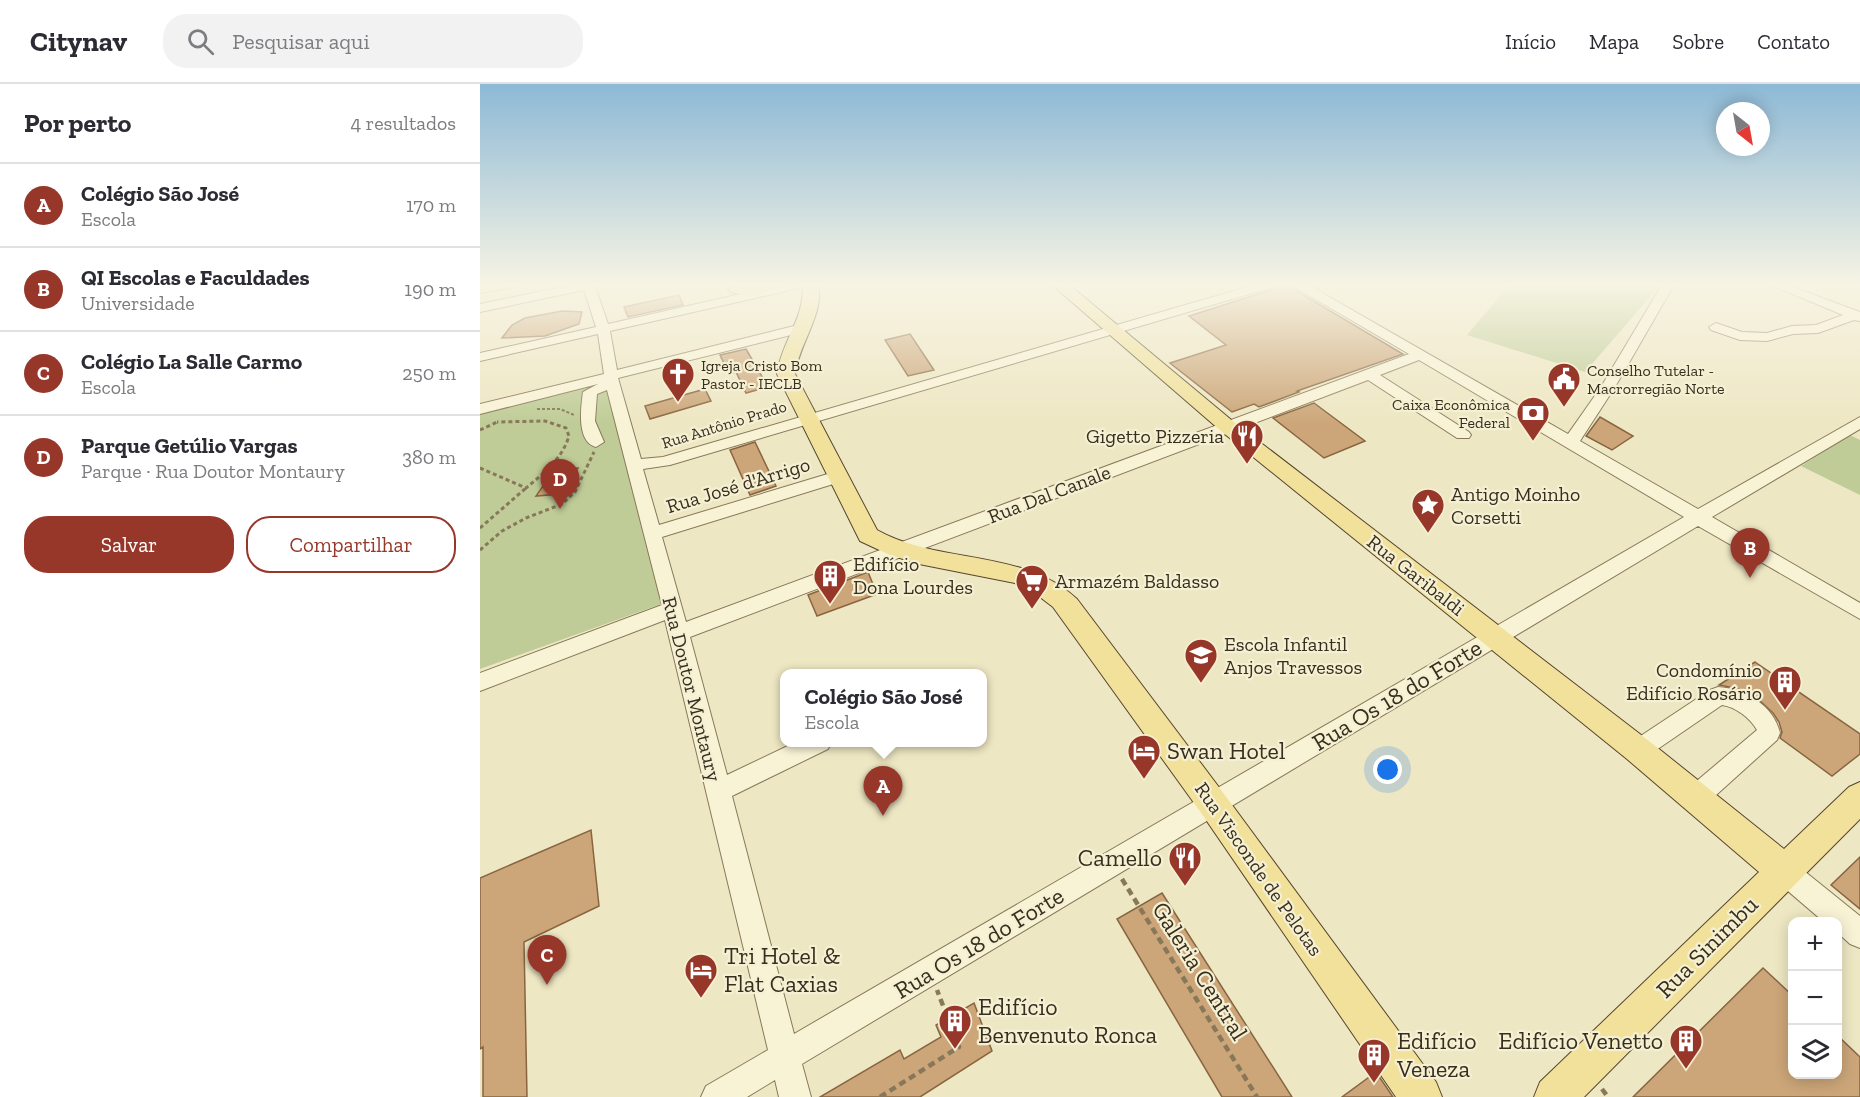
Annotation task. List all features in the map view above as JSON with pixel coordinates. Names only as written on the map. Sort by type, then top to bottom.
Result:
[{"type":"main road","name":"Rua Visconde de Pelotas","points":[[801,330],[788,353],[786,374],[868,535],[878,543],[900,550],[1019,574],[1038,582],[1068,606],[1213,804],[1421,1097]]},
{"type":"main road","name":"Rua Garibaldi","points":[[1116,330],[1228,427],[1638,750],[1784,871]]},
{"type":"main road","name":"Rua Sinimbu","points":[[1555,1097],[1860,797]]},
{"type":"street","points":[[480,357],[597,330]]},
{"type":"street","name":"Rua Doutor Montaury","points":[[603,330],[612,380],[679,633],[795,1097]]},
{"type":"street","points":[[480,409],[612,380],[794,330]]},
{"type":"street","name":"Rua Antônio Prado","points":[[636,465],[664,462],[1111,330]]},
{"type":"street","points":[[1378,330],[1860,612]]},
{"type":"street","points":[[1571,442],[1608,387],[1642,330]]},
{"type":"street","points":[[1725,330],[1740,336],[1767,337],[1791,330]]},
{"type":"street","name":"Rua Dal Canale","points":[[679,633],[1420,355]]},
{"type":"street","points":[[1357,363],[1463,435]]},
{"type":"street","points":[[596,442],[587,421],[590,392],[612,380]]},
{"type":"street","name":"Rua Os 18 do Forte","points":[[717,1097],[1859,424]]},
{"type":"street","name":"Rua José d'Arrigo","points":[[651,534],[837,477]]},
{"type":"street","points":[[480,682],[672,609]]},
{"type":"street","points":[[1638,750],[1718,696],[1734,698],[1765,720],[1769,726],[1769,733],[1695,798]]},
{"type":"street","points":[[718,791],[810,747]]},
{"type":"street","name":"Rua Garibaldi","points":[[1784,871],[1860,934]]},
{"type":"path","points":[[530,411],[560,410],[587,421]]},
{"type":"path","points":[[480,430],[510,415]]},
{"type":"path","points":[[480,528],[554,462],[567,447],[569,438],[568,431],[562,425],[530,418],[497,422]]},
{"type":"path","points":[[480,550],[502,531],[526,518],[562,504],[575,492],[591,461],[596,442]]},
{"type":"path","points":[[554,462],[558,462],[555,465],[558,465]]},
{"type":"path","points":[[480,468],[526,488]]},
{"type":"path","name":"Galeria Central","points":[[1112,864],[1257,1097]]},
{"type":"path","points":[[880,1097],[959,1047],[929,972]]},
{"type":"green space","points":[[1471,330],[1621,330],[1585,372],[1467,335]]},
{"type":"green space","points":[[612,380],[661,604],[480,669],[480,414]]},
{"type":"green space","points":[[1850,435],[1860,440],[1860,495],[1801,466]]},
{"type":"building","points":[[508,330],[561,330],[545,336],[502,338]]},
{"type":"building","points":[[1207,330],[1363,330],[1403,354],[1297,391],[1299,392],[1259,407],[1254,404],[1232,412],[1170,363],[1226,345]]},
{"type":"building","points":[[910,334],[934,370],[908,376],[885,340]]},
{"type":"building","points":[[746,349],[768,387],[746,393],[736,372],[729,374],[720,355]]},
{"type":"building","name":"Igreja Cristo Bom Pastor - IECLB","points":[[705,389],[711,401],[650,419],[645,406]]},
{"type":"building","points":[[1314,403],[1365,441],[1324,458],[1273,418]]},
{"type":"building","points":[[1600,417],[1633,436],[1612,450],[1586,436]]},
{"type":"building","points":[[755,442],[776,486],[750,495],[730,450]]},
{"type":"building","points":[[578,468],[560,494],[536,496],[555,469]]},
{"type":"building","name":"Edifício Dona Lourdes","points":[[868,572],[877,594],[817,616],[808,595]]},
{"type":"building","name":"Condomínio Edifício Rosário","points":[[1755,662],[1860,734],[1860,754],[1832,776],[1780,738],[1782,732],[1779,722],[1758,699],[1739,689],[1719,685]]},
{"type":"building","points":[[591,830],[599,906],[524,942],[527,1097],[483,1097],[483,1047],[480,1049],[480,878]]},
{"type":"building","points":[[1860,857],[1860,909],[1831,885]]},
{"type":"building","points":[[1162,893],[1292,1097],[1222,1097],[1117,919]]},
{"type":"building","points":[[1763,968],[1788,991],[1788,1079],[1842,1079],[1842,1040],[1860,1057],[1860,1097],[1633,1097]]},
{"type":"building","name":"Edifício Benvenuto Ronca","points":[[974,1003],[992,1051],[920,1097],[820,1097],[900,1050],[904,1059],[941,1037],[936,1025]]},
{"type":"building","name":"Edifício Veneza","points":[[1376,1072],[1393,1097],[1342,1097]]},
{"type":"place","name":"Igreja Cristo Bom Pastor - IECLB","points":[[678,403]]},
{"type":"place","name":"Conselho Tutelar - Macrorregião Norte","points":[[1564,408]]},
{"type":"place","name":"Caixa Econômica Federal","points":[[1533,442]]},
{"type":"place","name":"Gigetto Pizzeria","points":[[1247,465]]},
{"type":"place","name":"Parque Getúlio Vargas","points":[[560,509]]},
{"type":"place","name":"Antigo Moinho Corsetti","points":[[1428,534]]},
{"type":"place","name":"QI Escolas e Faculdades","points":[[1750,578]]},
{"type":"place","name":"Edifício Dona Lourdes","points":[[830,605]]},
{"type":"place","name":"Armazém Baldasso","points":[[1032,610]]},
{"type":"place","name":"Escola Infantil Anjos Travessos","points":[[1201,684]]},
{"type":"place","name":"Condomínio Edifício Rosário","points":[[1785,711]]},
{"type":"place","name":"Swan Hotel","points":[[1144,780]]},
{"type":"place","name":"Colégio São José","points":[[883,816]]},
{"type":"place","name":"Camello","points":[[1185,887]]},
{"type":"place","name":"Colégio La Salle Carmo","points":[[547,985]]},
{"type":"place","name":"Tri Hotel & Flat Caxias","points":[[701,999]]},
{"type":"place","name":"Edifício Benvenuto Ronca","points":[[955,1050]]},
{"type":"place","name":"Edifício Venetto","points":[[1686,1070]]},
{"type":"place","name":"Edifício Veneza","points":[[1374,1084]]}]
